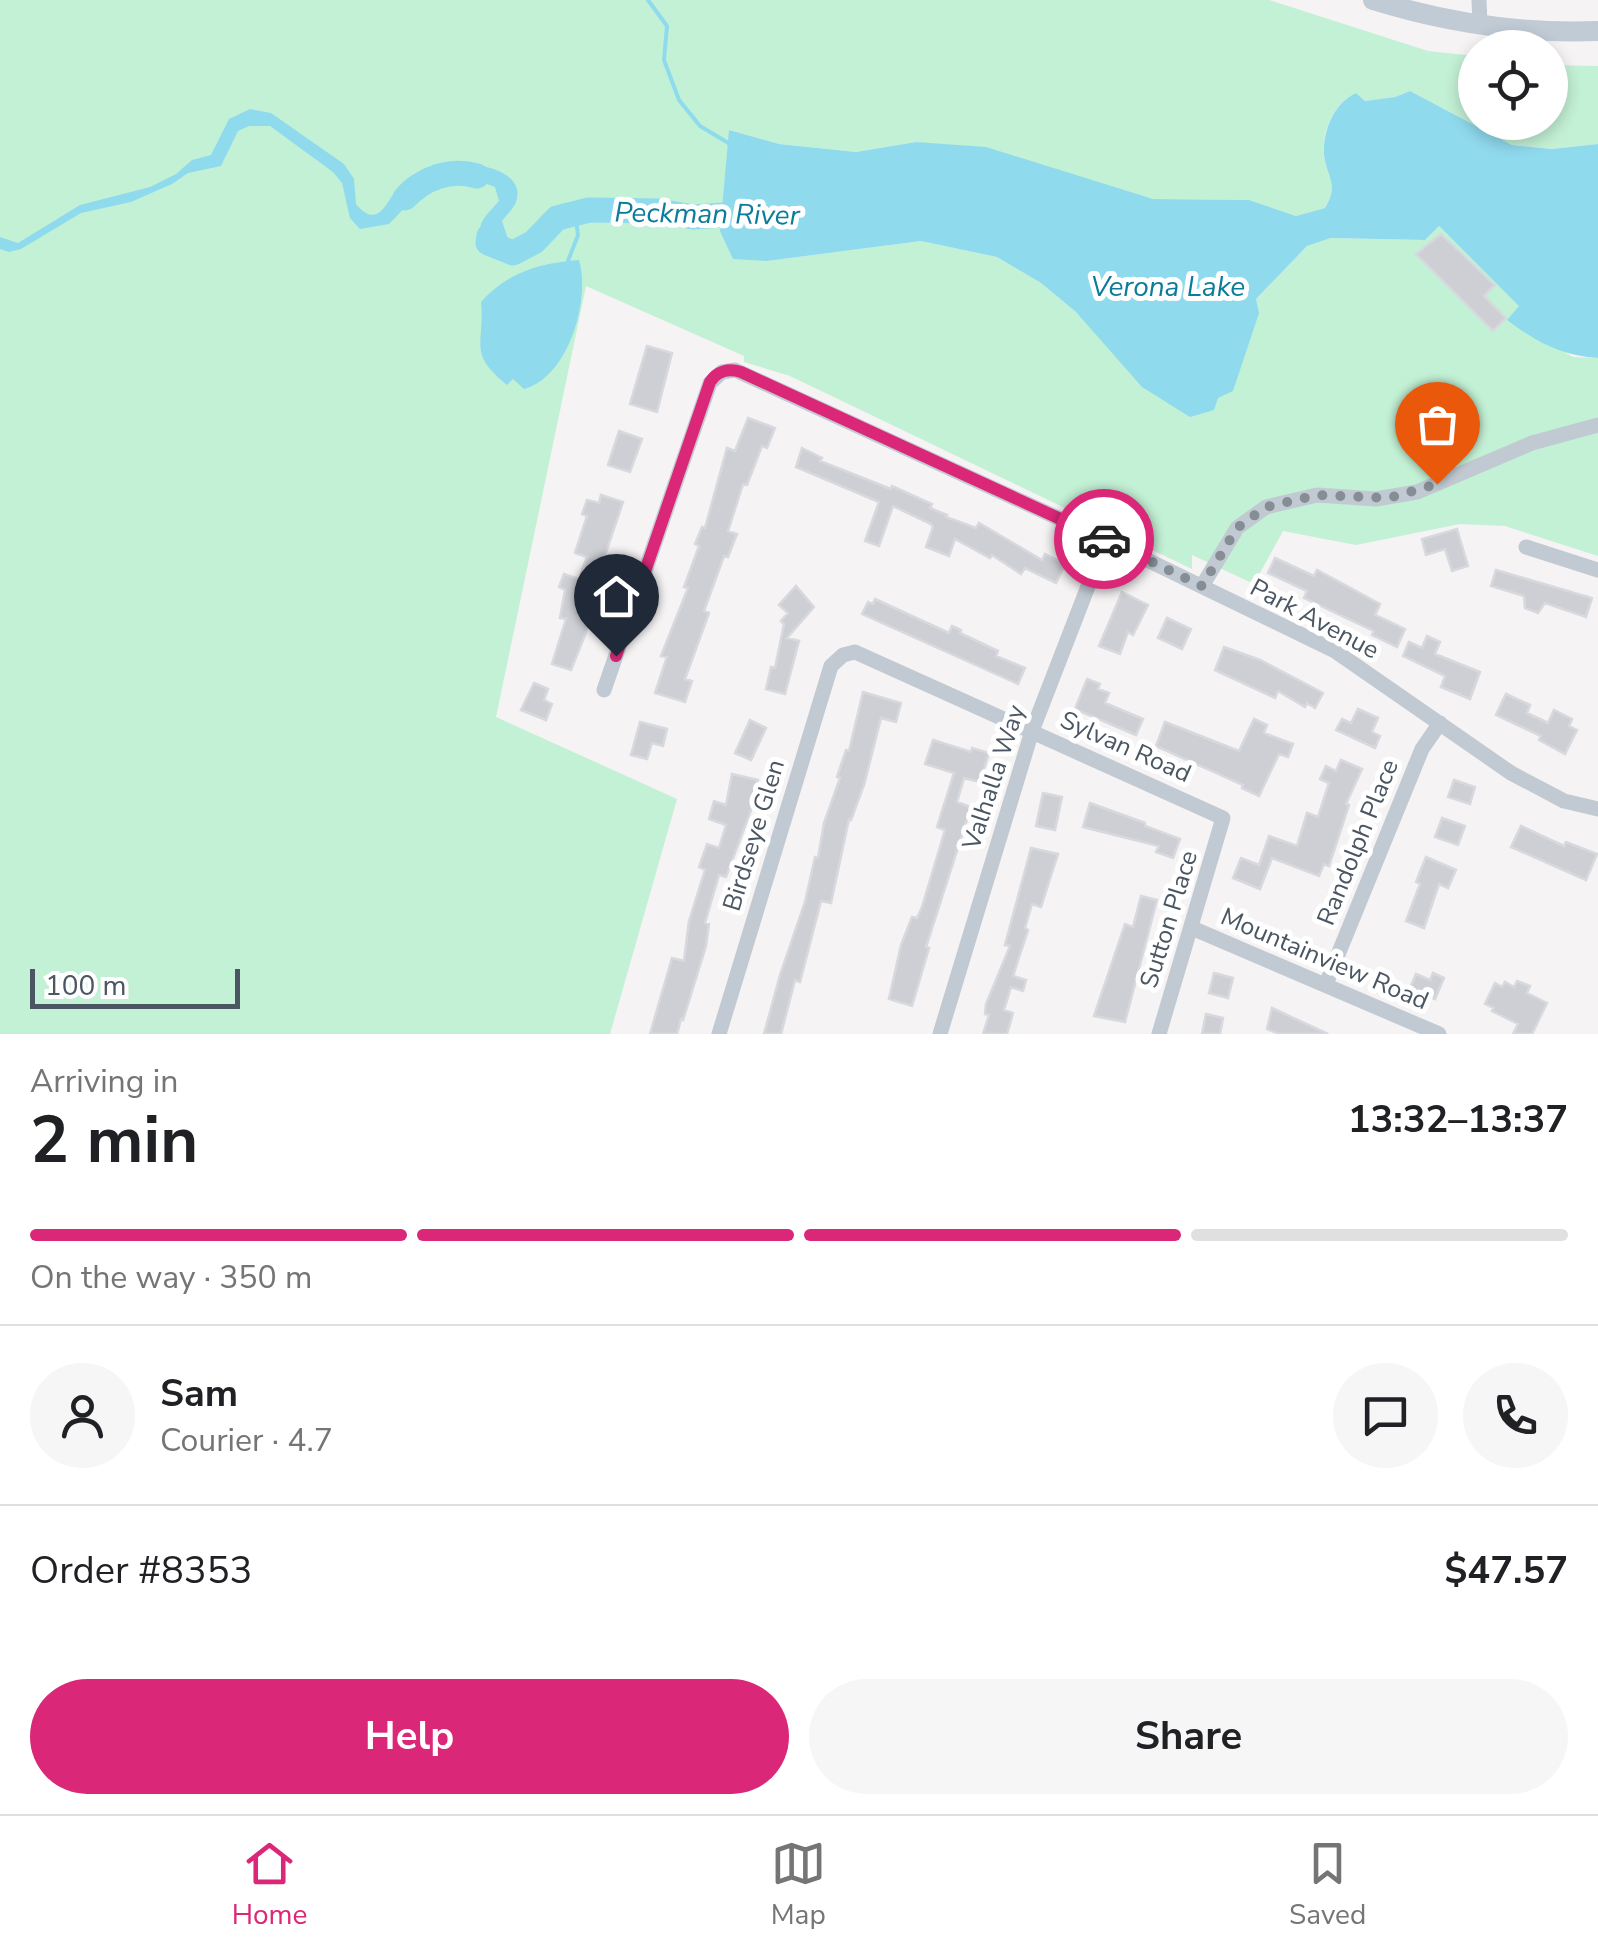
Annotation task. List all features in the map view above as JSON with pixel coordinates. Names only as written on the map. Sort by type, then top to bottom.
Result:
[{"type":"main road","points":[[1373,0],[1480,25],[1598,32]]},
{"type":"street","points":[[1479,0],[1480,25]]},
{"type":"street","name":"Park Avenue","points":[[604,690],[710,382],[722,372],[741,372],[1106,540],[1335,651],[1524,780],[1564,801],[1598,809]]},
{"type":"street","points":[[1202,586],[1237,528],[1266,507],[1317,495],[1376,499],[1417,492],[1532,443],[1598,424]]},
{"type":"street","name":"Valhalla Way","points":[[940,1034],[1032,731],[1106,540]]},
{"type":"street","points":[[1526,546],[1598,570]]},
{"type":"street","name":"Sylvan Road","points":[[842,655],[861,653],[1224,818]]},
{"type":"street","name":"Birdseye Glen","points":[[719,1034],[831,666],[842,655]]},
{"type":"street","name":"Randolph Place","points":[[1326,984],[1422,749],[1440,723]]},
{"type":"street","name":"Sutton Place","points":[[1159,1034],[1224,818]]},
{"type":"street","name":"Mountainview Road","points":[[1192,928],[1439,1034]]},
{"type":"green space","points":[[0,0],[1269,0],[1428,51],[1458,54],[1458,116],[1410,91],[1365,101],[1356,93],[1341,103],[1325,136],[1324,154],[1332,186],[1329,199],[1325,208],[1296,216],[1249,200],[1153,199],[1071,175],[916,142],[856,152],[779,144],[729,130],[767,261],[921,241],[997,257],[1041,283],[1076,312],[1218,398],[1256,299],[1307,246],[1331,238],[1425,240],[1439,226],[1520,306],[1508,319],[1573,357],[1598,358],[1598,556],[1505,526],[1460,524],[1356,545],[1283,531],[1254,584],[1192,555],[1192,569],[790,376],[744,362],[744,356],[586,286],[496,717],[677,799],[610,1034],[0,1034]]},
{"type":"green space","points":[[1568,65],[1598,66],[1598,144],[1552,149],[1512,145],[1503,140],[1568,140]]},
{"type":"water","name":"Verona Lake","points":[[1410,91],[1458,116],[1458,140],[1503,140],[1512,145],[1552,149],[1598,144],[1598,358],[1550,347],[1507,320],[1519,306],[1439,226],[1425,240],[1331,238],[1307,246],[1256,299],[1259,313],[1233,391],[1218,398],[1214,410],[1190,417],[1142,387],[1076,312],[1041,283],[997,257],[921,241],[767,261],[733,259],[720,231],[729,130],[779,144],[856,152],[916,142],[986,147],[1153,199],[1249,200],[1296,216],[1325,208],[1329,199],[1332,186],[1324,145],[1331,118],[1342,103],[1356,93],[1365,101]]},
{"type":"water","points":[[250,109],[271,113],[344,164],[354,179],[356,204],[371,215],[383,209],[405,181],[436,165],[474,164],[502,172],[517,190],[515,204],[502,221],[514,257],[503,259],[490,254],[480,231],[483,220],[499,201],[495,187],[474,179],[437,174],[389,224],[360,229],[350,218],[342,183],[333,172],[270,126],[249,126],[238,131],[221,166],[188,173],[131,202],[81,213],[21,249],[0,249],[0,237],[18,243],[80,205],[150,187],[176,174],[192,160],[211,155],[229,119]]},
{"type":"water","points":[[579,260],[582,295],[564,354],[539,382],[524,389],[513,379],[507,385],[482,356],[481,302],[514,276]]},
{"type":"building","points":[[1441,234],[1495,285],[1484,296],[1506,318],[1493,331],[1416,254]]},
{"type":"building","points":[[647,346],[672,353],[657,412],[630,404]]},
{"type":"building","points":[[748,418],[775,428],[767,448],[762,446],[747,485],[743,484],[728,531],[737,534],[728,557],[724,556],[704,611],[709,613],[685,679],[692,681],[685,702],[655,693],[667,657],[661,656],[688,588],[684,587],[699,546],[695,544],[702,527],[705,528],[727,448],[735,451]]},
{"type":"building","points":[[619,431],[642,439],[630,472],[608,465]]},
{"type":"building","points":[[802,448],[822,458],[820,461],[932,504],[930,508],[946,517],[976,528],[979,523],[1042,560],[1045,554],[1065,564],[1056,583],[1025,568],[1021,574],[992,555],[990,558],[955,539],[949,556],[926,547],[931,524],[893,506],[879,546],[865,541],[879,502],[796,467]]},
{"type":"building","points":[[601,495],[623,502],[598,576],[601,577],[585,635],[571,670],[552,664],[566,619],[560,618],[565,590],[559,587],[564,574],[579,579],[587,557],[575,553],[587,516],[582,514],[587,500],[599,503]]},
{"type":"building","points":[[1457,529],[1468,566],[1452,571],[1445,549],[1426,555],[1422,539]]},
{"type":"building","points":[[1275,558],[1314,576],[1317,570],[1380,604],[1375,615],[1405,629],[1397,647],[1372,635],[1374,631],[1304,598],[1307,591],[1268,573]]},
{"type":"building","points":[[1496,570],[1592,598],[1586,617],[1545,603],[1538,613],[1525,608],[1524,596],[1491,586]]},
{"type":"building","points":[[796,586],[814,607],[787,638],[799,641],[785,694],[766,689],[771,667],[775,668],[784,624],[781,621],[788,613],[779,605]]},
{"type":"building","points":[[1122,592],[1148,605],[1133,635],[1128,632],[1120,654],[1099,646]]},
{"type":"building","points":[[875,599],[949,633],[952,626],[998,651],[996,656],[1025,668],[1018,684],[862,614],[868,602],[873,604]]},
{"type":"building","points":[[1167,618],[1191,629],[1182,649],[1158,638]]},
{"type":"building","points":[[1427,636],[1440,642],[1435,654],[1480,672],[1470,699],[1441,687],[1445,676],[1403,656],[1409,642],[1422,648]]},
{"type":"building","points":[[1224,647],[1260,660],[1323,693],[1315,708],[1307,703],[1305,707],[1278,691],[1275,698],[1215,670]]},
{"type":"building","points":[[1087,679],[1109,693],[1105,703],[1143,719],[1136,735],[1075,709]]},
{"type":"building","points":[[534,683],[548,689],[544,700],[552,704],[546,720],[521,710]]},
{"type":"building","points":[[863,692],[901,703],[896,722],[881,718],[864,785],[849,819],[831,903],[821,901],[800,982],[795,980],[781,1034],[764,1034],[815,857],[818,858],[824,823],[840,778],[837,777],[846,750],[849,751]]},
{"type":"building","points":[[1506,694],[1530,705],[1527,713],[1548,723],[1554,710],[1572,719],[1569,726],[1577,730],[1565,754],[1539,740],[1541,736],[1496,715]]},
{"type":"building","points":[[1358,709],[1378,718],[1372,732],[1380,736],[1375,748],[1336,730],[1342,719],[1351,723]]},
{"type":"building","points":[[1254,719],[1267,725],[1264,733],[1293,744],[1288,757],[1279,754],[1259,796],[1156,746],[1165,722],[1239,751]]},
{"type":"building","points":[[750,720],[766,728],[751,760],[735,753]]},
{"type":"building","points":[[640,722],[667,729],[663,746],[652,743],[647,759],[631,755]]},
{"type":"building","points":[[933,740],[971,752],[972,748],[989,753],[980,782],[964,778],[957,802],[971,807],[926,947],[929,948],[912,1006],[889,999],[901,945],[912,917],[917,918],[922,907],[945,830],[937,827],[954,773],[925,764]]},
{"type":"building","points":[[1341,760],[1362,769],[1346,804],[1349,805],[1329,866],[1324,864],[1319,876],[1272,858],[1260,889],[1233,878],[1241,858],[1259,865],[1269,836],[1297,846],[1307,813],[1318,817],[1329,783],[1320,779],[1326,766],[1336,771]]},
{"type":"building","points":[[732,774],[758,780],[753,805],[726,877],[719,875],[705,923],[709,924],[706,946],[677,1034],[650,1034],[672,958],[684,961],[689,921],[705,870],[699,867],[707,844],[719,848],[726,825],[709,819],[714,801],[726,805]]},
{"type":"building","points":[[1454,780],[1475,787],[1470,804],[1448,797]]},
{"type":"building","points":[[1043,793],[1062,797],[1055,830],[1036,826]]},
{"type":"building","points":[[1090,803],[1180,839],[1173,858],[1156,852],[1159,846],[1083,827]]},
{"type":"building","points":[[1442,818],[1465,826],[1458,845],[1435,837]]},
{"type":"building","points":[[1521,826],[1564,846],[1566,842],[1597,854],[1586,880],[1511,847]]},
{"type":"building","points":[[1031,848],[1058,854],[1041,907],[1032,904],[1025,928],[1028,930],[1013,976],[1026,980],[1023,991],[1011,987],[1004,1010],[1013,1013],[1007,1034],[983,1034],[989,1015],[985,1014],[986,1004],[1010,946],[1005,945]]},
{"type":"building","points":[[1426,857],[1456,870],[1448,888],[1439,884],[1424,928],[1406,921]]},
{"type":"building","points":[[1141,896],[1157,900],[1125,1022],[1094,1016],[1125,924],[1133,927]]},
{"type":"building","points":[[1214,973],[1233,978],[1228,998],[1209,993]]},
{"type":"building","points":[[1433,973],[1444,978],[1435,999],[1410,988],[1416,974],[1430,980]]},
{"type":"building","points":[[1517,981],[1530,986],[1527,993],[1547,1003],[1532,1034],[1513,1034],[1518,1024],[1485,1004],[1495,983],[1502,987],[1505,982],[1514,987]]},
{"type":"building","points":[[1272,1008],[1328,1034],[1279,1034],[1267,1029]]},
{"type":"building","points":[[1206,1014],[1223,1018],[1220,1034],[1202,1034]]},
{"type":"waterway","points":[[648,0],[667,26],[664,60],[679,100],[700,126],[730,144]]},
{"type":"waterway","name":"Peckman River","points":[[405,198],[438,177],[457,173],[477,176]]},
{"type":"waterway","name":"Peckman River","points":[[489,236],[488,243],[513,253],[534,242],[557,218],[589,210],[659,211],[693,217],[755,213]]},
{"type":"waterway","points":[[568,261],[578,235],[575,213]]},
{"type":"way so far","points":[[1104,539],[1202,586],[1237,528],[1266,507],[1317,495],[1389,498],[1437,484]]},
{"type":"route","points":[[616,656],[710,382],[728,370],[741,372],[1104,539]]}]
